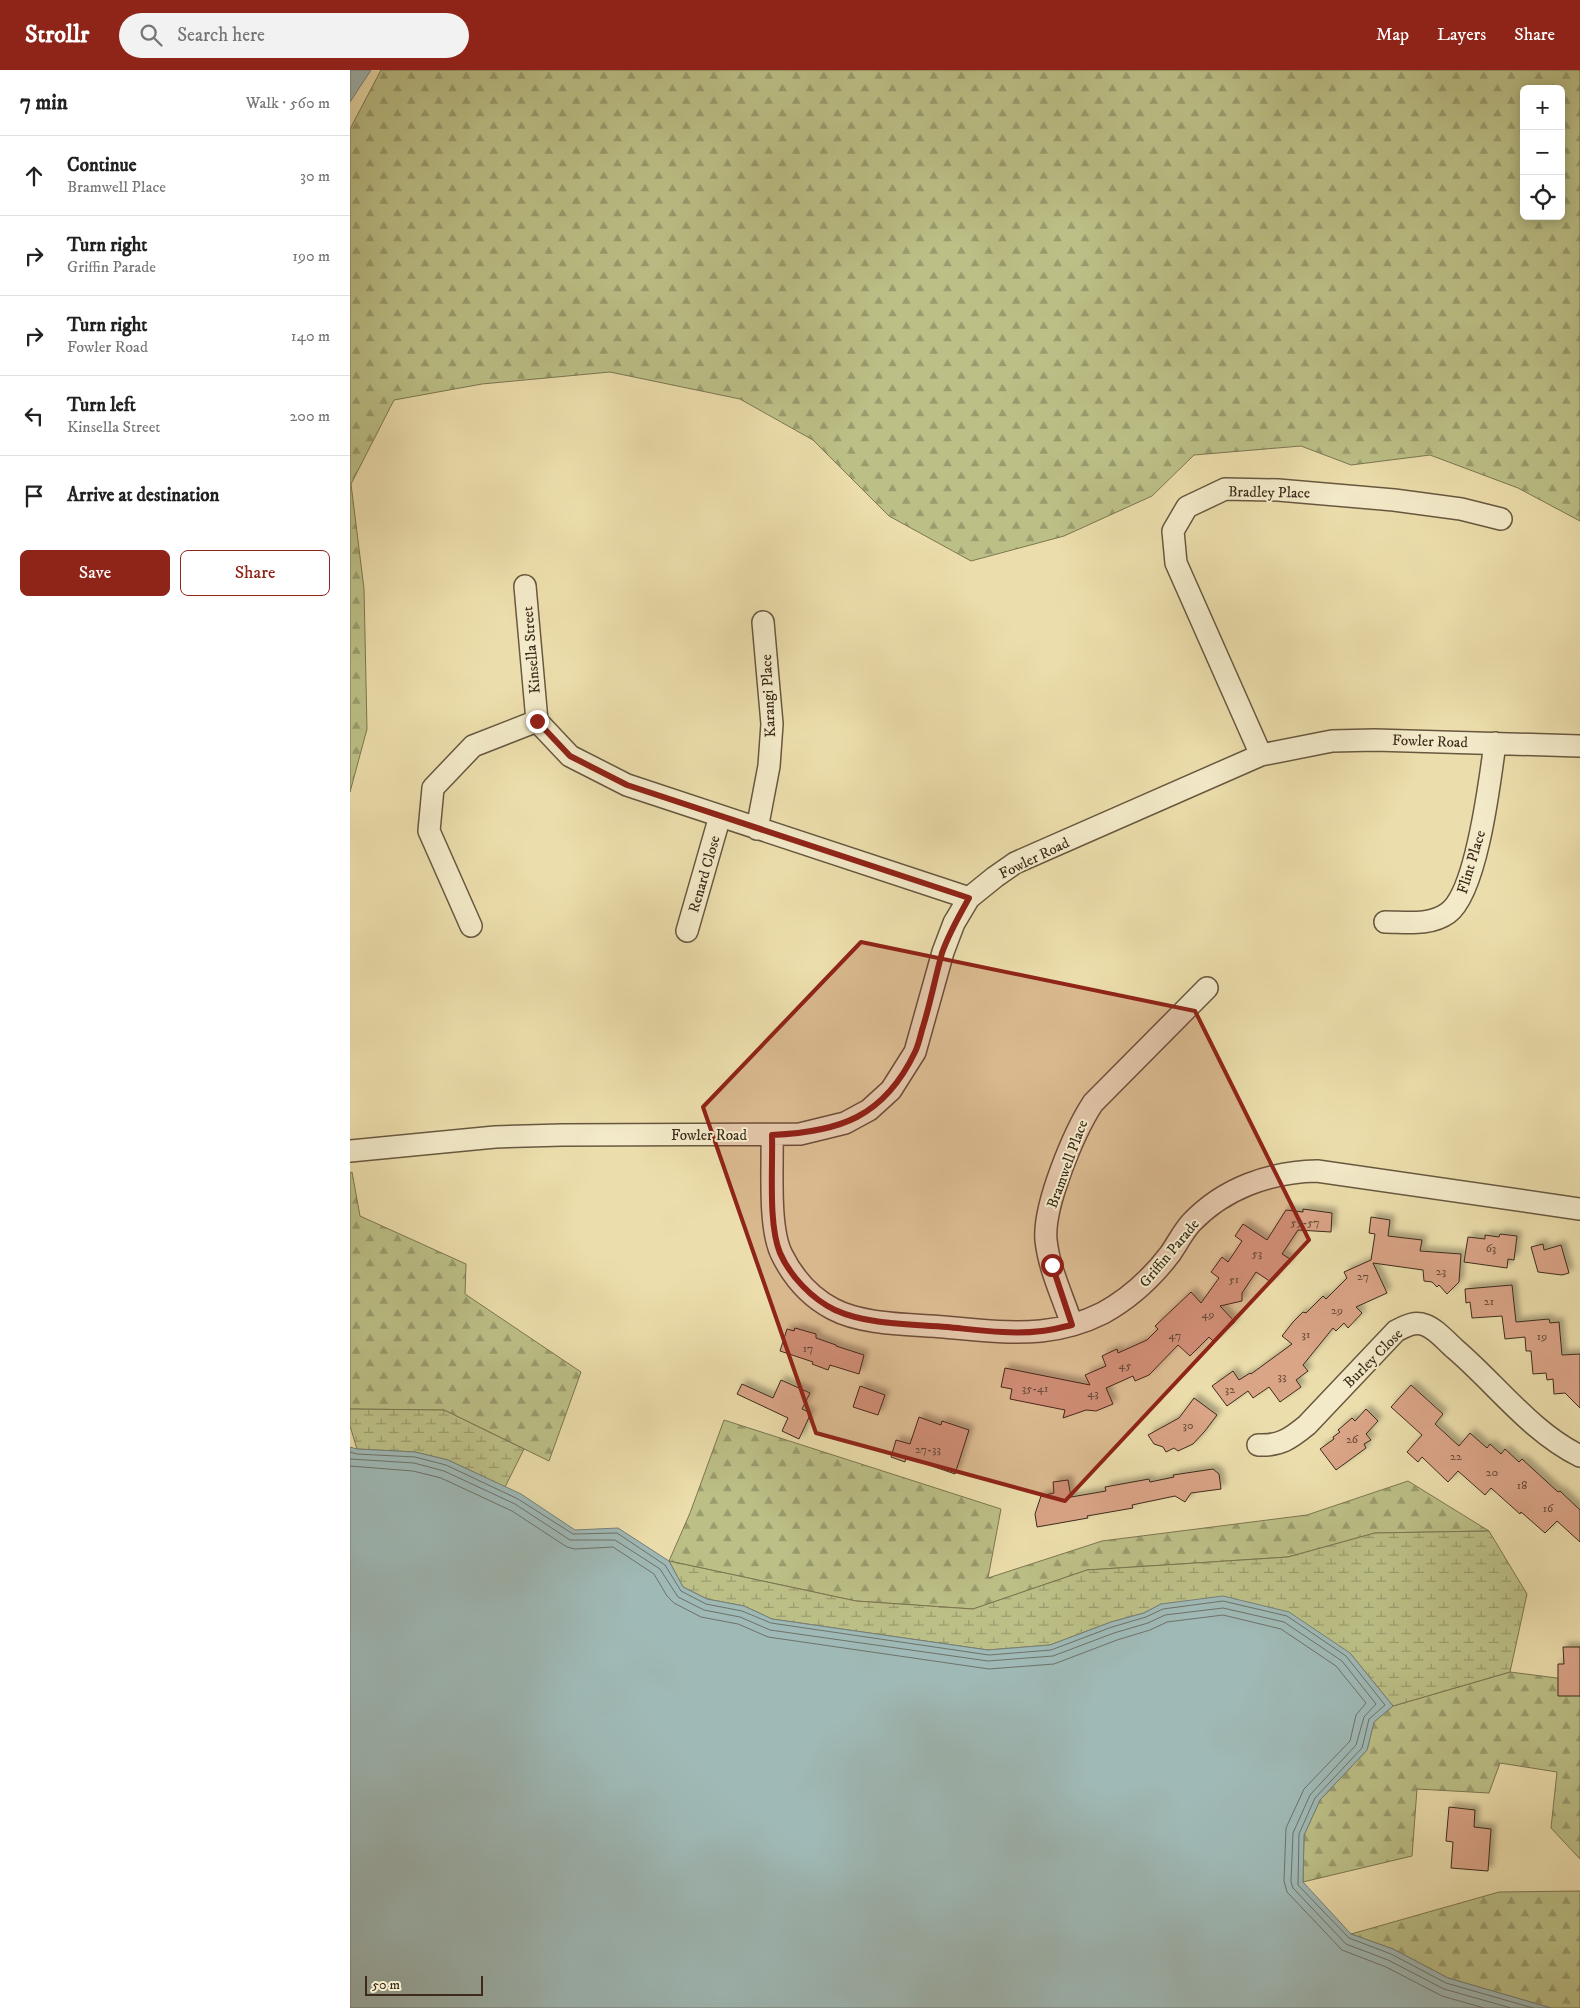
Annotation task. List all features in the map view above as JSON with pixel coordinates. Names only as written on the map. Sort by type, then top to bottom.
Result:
[{"type":"street","name":"Bradley Place","points":[[1261,755],[1176,563],[1173,530],[1187,507],[1225,489],[1278,490],[1461,509],[1501,519]]},
{"type":"street","name":"Kinsella Street","points":[[525,586],[537,721]]},
{"type":"street","name":"Karangi Place","points":[[757,829],[769,766],[772,724],[763,622]]},
{"type":"street","points":[[471,926],[429,831],[432,788],[473,746],[537,721],[570,756],[627,785],[969,898]]},
{"type":"street","name":"Fowler Road","points":[[350,1151],[504,1137],[631,1134],[800,1134],[845,1124],[869,1110],[892,1090],[915,1052],[943,952],[954,924],[969,898],[995,876],[1016,863],[1261,755],[1332,741],[1375,740],[1580,746]]},
{"type":"street","name":"Flint Place","points":[[1385,922],[1426,923],[1446,914],[1457,905],[1468,879],[1480,834],[1488,798],[1494,743]]},
{"type":"street","name":"Renard Close","points":[[687,932],[720,816]]},
{"type":"street","name":"Bramwell Place","points":[[1072,1325],[1052,1265],[1046,1239],[1046,1226],[1060,1174],[1071,1146],[1084,1116],[1093,1103],[1207,988]]},
{"type":"street","name":"Griffin Parade","points":[[772,1135],[774,1223],[776,1238],[787,1264],[808,1291],[834,1309],[851,1316],[900,1323],[1022,1332],[1043,1331],[1072,1325],[1100,1314],[1140,1289],[1170,1254],[1191,1223],[1213,1204],[1250,1183],[1280,1174],[1316,1171],[1580,1208]]},
{"type":"street","name":"Burley Close","points":[[1258,1445],[1279,1444],[1294,1436],[1307,1425],[1396,1331],[1416,1323],[1436,1332],[1537,1426],[1580,1456]]},
{"type":"highlighted area","points":[[861,942],[1195,1011],[1309,1240],[1065,1501],[816,1433],[703,1107]]},
{"type":"green space","points":[[381,70],[1580,70],[1580,521],[1518,488],[1430,455],[1351,465],[1301,446],[1194,455],[1152,496],[1064,536],[971,561],[889,516],[813,440],[740,399],[610,372],[482,384],[394,400],[351,484],[364,589],[367,729],[350,792],[350,129]]},
{"type":"green space","points":[[352,1172],[360,1216],[466,1264],[465,1294],[581,1372],[549,1461],[444,1410],[350,1409],[350,1173]]},
{"type":"green space","points":[[350,1409],[444,1410],[524,1449],[505,1487],[448,1460],[415,1452],[357,1449],[350,1426]]},
{"type":"green space","points":[[724,1420],[1001,1509],[988,1578],[1102,1541],[1307,1515],[1408,1481],[1489,1531],[1375,1533],[1288,1557],[1087,1570],[973,1609],[856,1601],[669,1561],[690,1513]]},
{"type":"green space","points":[[1489,1531],[1527,1594],[1510,1672],[1393,1706],[1350,1653],[1161,1604],[1144,1613],[1111,1622],[1050,1645],[988,1650],[772,1619],[744,1606],[707,1599],[683,1587],[669,1561],[856,1601],[973,1609],[1087,1570],[1288,1557],[1375,1533]]},
{"type":"green space","points":[[1510,1672],[1580,1681],[1580,1859],[1551,1828],[1557,1772],[1500,1763],[1489,1793],[1417,1789],[1412,1856],[1303,1882],[1304,1835],[1320,1800],[1367,1750],[1374,1722],[1393,1706]]},
{"type":"green space","points":[[1580,1891],[1580,2008],[1551,2008],[1448,1978],[1393,1949],[1351,1934],[1499,1892]]},
{"type":"water","points":[[350,70],[371,70],[350,102]]},
{"type":"water","points":[[350,1447],[415,1452],[448,1460],[521,1494],[575,1530],[618,1528],[669,1561],[683,1587],[707,1599],[744,1606],[772,1619],[988,1650],[1050,1645],[1111,1622],[1144,1613],[1161,1604],[1223,1596],[1289,1612],[1350,1653],[1393,1706],[1374,1722],[1367,1750],[1320,1800],[1304,1835],[1303,1882],[1351,1934],[1393,1949],[1448,1978],[1551,2008],[350,2008]]},
{"type":"building","points":[[1303,1209],[1332,1213],[1331,1232],[1298,1230],[1282,1254],[1290,1259],[1271,1282],[1256,1272],[1242,1293],[1242,1301],[1220,1306],[1235,1322],[1213,1341],[1209,1337],[1190,1356],[1178,1345],[1149,1375],[1135,1381],[1133,1376],[1106,1388],[1113,1404],[1096,1411],[1086,1410],[1063,1418],[1065,1410],[1010,1399],[1012,1389],[1001,1387],[1005,1368],[1090,1385],[1085,1375],[1106,1366],[1102,1356],[1117,1349],[1118,1353],[1147,1340],[1158,1329],[1155,1326],[1191,1292],[1201,1303],[1219,1278],[1211,1272],[1222,1257],[1228,1262],[1242,1241],[1235,1236],[1243,1224],[1267,1240],[1286,1210],[1303,1212]]},
{"type":"building","points":[[1371,1217],[1390,1220],[1388,1236],[1422,1240],[1420,1251],[1461,1254],[1459,1282],[1447,1294],[1439,1285],[1437,1287],[1432,1282],[1424,1281],[1423,1270],[1373,1263],[1387,1293],[1356,1307],[1362,1313],[1348,1328],[1344,1323],[1336,1331],[1333,1328],[1303,1365],[1308,1371],[1296,1380],[1301,1387],[1280,1402],[1269,1387],[1253,1398],[1248,1391],[1227,1406],[1212,1386],[1233,1371],[1239,1380],[1251,1374],[1292,1344],[1282,1336],[1293,1322],[1303,1312],[1306,1313],[1323,1296],[1326,1299],[1347,1278],[1344,1272],[1371,1260],[1375,1234],[1369,1233]]},
{"type":"building","points":[[1500,1234],[1517,1236],[1514,1260],[1508,1259],[1507,1268],[1464,1262],[1468,1237],[1485,1239],[1485,1235],[1499,1237]]},
{"type":"building","points":[[1543,1244],[1544,1250],[1561,1245],[1569,1273],[1562,1275],[1538,1272],[1531,1247]]},
{"type":"building","points":[[1512,1285],[1516,1322],[1549,1319],[1550,1323],[1559,1322],[1562,1355],[1580,1354],[1580,1408],[1565,1393],[1554,1394],[1553,1379],[1547,1380],[1546,1373],[1533,1374],[1531,1351],[1526,1351],[1525,1337],[1505,1339],[1502,1316],[1472,1318],[1470,1302],[1466,1303],[1465,1289]]},
{"type":"building","points":[[795,1328],[816,1334],[816,1338],[864,1355],[859,1374],[830,1365],[828,1370],[812,1364],[813,1362],[780,1351],[787,1329],[794,1331]]},
{"type":"building","points":[[781,1380],[810,1393],[802,1409],[811,1413],[799,1439],[782,1431],[788,1418],[737,1394],[742,1384],[773,1398]]},
{"type":"building","points":[[1411,1385],[1443,1414],[1435,1424],[1459,1446],[1470,1433],[1487,1448],[1490,1444],[1501,1454],[1505,1449],[1519,1462],[1522,1459],[1558,1492],[1560,1491],[1580,1510],[1580,1542],[1557,1521],[1545,1533],[1491,1488],[1485,1495],[1458,1471],[1448,1482],[1422,1457],[1418,1462],[1407,1452],[1422,1435],[1391,1407]]},
{"type":"building","points":[[860,1386],[885,1395],[878,1415],[853,1407]]},
{"type":"building","points":[[1194,1398],[1217,1415],[1205,1431],[1193,1444],[1178,1451],[1174,1448],[1166,1452],[1163,1447],[1154,1444],[1148,1435],[1179,1418]]},
{"type":"building","points":[[1366,1409],[1378,1421],[1366,1434],[1371,1440],[1364,1444],[1366,1448],[1336,1470],[1320,1449],[1334,1439],[1333,1437],[1340,1432],[1338,1430],[1352,1418],[1355,1421]]},
{"type":"building","points":[[919,1417],[941,1425],[942,1421],[969,1430],[955,1474],[906,1457],[905,1462],[891,1457],[896,1440],[910,1444]]},
{"type":"building","points":[[1213,1469],[1219,1474],[1221,1489],[1191,1493],[1185,1502],[1175,1496],[1132,1505],[1133,1508],[1037,1527],[1035,1514],[1041,1496],[1054,1493],[1053,1482],[1068,1480],[1071,1497],[1106,1491],[1105,1487],[1149,1479],[1150,1482],[1174,1477],[1173,1475]]},
{"type":"building","points":[[1563,1647],[1580,1647],[1580,1696],[1558,1696],[1558,1664],[1564,1664]]},
{"type":"building","points":[[1449,1807],[1475,1810],[1474,1827],[1491,1829],[1488,1871],[1451,1868],[1453,1842],[1446,1841]]},
{"type":"route","points":[[537,721],[570,756],[627,785],[969,898],[954,924],[943,952],[915,1052],[892,1090],[869,1110],[845,1124],[800,1134],[772,1135],[776,1238],[787,1264],[808,1291],[834,1309],[851,1316],[886,1322],[986,1330],[1043,1331],[1072,1325],[1052,1265]]}]
